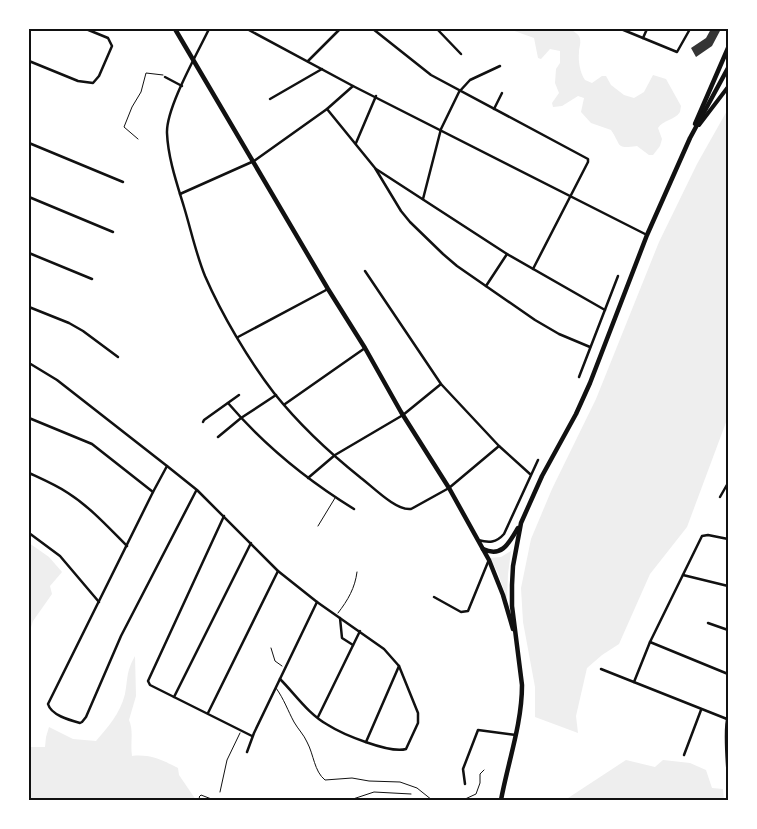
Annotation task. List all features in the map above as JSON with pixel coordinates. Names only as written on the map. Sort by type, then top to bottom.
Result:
[{"type":"main road","points":[[175,29],[403,415],[449,488],[489,560],[503,595],[516,640]]},
{"type":"main road","points":[[690,138],[699,112],[728,48]]},
{"type":"main road","points":[[482,548],[495,552],[503,549],[507,546],[521,523],[542,476],[576,414],[590,383],[647,235],[690,138],[728,68]]},
{"type":"main road","points":[[695,128],[728,88]]},
{"type":"main road","points":[[501,800],[516,735],[522,691],[512,606],[512,566],[521,523]]},
{"type":"street","points":[[29,61],[78,81],[90,84],[96,82],[112,50],[112,43],[108,38],[86,29]]},
{"type":"street","points":[[209,29],[182,86],[167,126],[168,147],[180,194],[205,275],[238,337],[276,395],[335,455],[392,503],[404,509],[411,509],[449,488],[499,446]]},
{"type":"street","points":[[247,29],[353,86],[442,129],[647,235]]},
{"type":"street","points":[[308,61],[340,29]]},
{"type":"street","points":[[373,29],[430,75],[459,92],[588,158],[588,162],[571,197],[533,268]]},
{"type":"street","points":[[438,29],[461,54]]},
{"type":"street","points":[[622,29],[676,52],[690,29]]},
{"type":"street","points":[[643,38],[647,29]]},
{"type":"street","points":[[423,198],[442,129],[459,92],[470,80],[500,66]]},
{"type":"street","points":[[270,98],[322,69]]},
{"type":"street","points":[[165,77],[182,86]]},
{"type":"street","points":[[180,194],[254,161],[327,108],[353,86]]},
{"type":"street","points":[[494,109],[502,93]]},
{"type":"street","points":[[356,143],[376,96]]},
{"type":"street","points":[[327,108],[375,168],[392,198],[410,222],[457,266],[544,326],[590,347]]},
{"type":"street","points":[[29,143],[123,182]]},
{"type":"street","points":[[375,168],[507,254],[605,310]]},
{"type":"street","points":[[29,197],[113,232]]},
{"type":"street","points":[[29,253],[92,279]]},
{"type":"street","points":[[486,286],[507,254]]},
{"type":"street","points":[[364,271],[441,384],[499,446],[530,474]]},
{"type":"street","points":[[579,377],[618,276]]},
{"type":"street","points":[[238,337],[266,325],[328,289]]},
{"type":"street","points":[[29,307],[69,323],[118,357]]},
{"type":"street","points":[[285,404],[365,348]]},
{"type":"street","points":[[29,363],[57,380],[197,490],[278,571],[317,602],[384,650],[399,666],[419,716],[418,723],[406,749],[390,749],[366,742],[328,725],[280,678]]},
{"type":"street","points":[[308,478],[335,455],[403,415],[441,384]]},
{"type":"street","points":[[203,422],[238,395]]},
{"type":"street","points":[[218,437],[241,418],[276,395]]},
{"type":"street","points":[[228,403],[273,450],[308,478],[354,509]]},
{"type":"street","points":[[29,418],[92,444],[153,492]]},
{"type":"street","points":[[477,540],[490,543],[496,542],[504,534],[538,460]]},
{"type":"street","points":[[167,466],[48,704],[49,708],[56,714],[75,722],[82,722],[84,720],[121,636],[197,490]]},
{"type":"street","points":[[29,473],[77,499],[127,546]]},
{"type":"street","points":[[720,497],[728,483]]},
{"type":"street","points":[[224,516],[148,678],[148,684],[252,736]]},
{"type":"street","points":[[29,533],[60,556],[99,602]]},
{"type":"street","points":[[634,682],[650,642],[700,540],[705,535],[728,539]]},
{"type":"street","points":[[174,698],[251,543]]},
{"type":"street","points":[[434,597],[461,612],[468,611],[489,560]]},
{"type":"street","points":[[208,713],[278,571]]},
{"type":"street","points":[[683,575],[728,586]]},
{"type":"street","points":[[247,752],[252,736],[317,602]]},
{"type":"street","points":[[340,618],[342,638],[353,645]]},
{"type":"street","points":[[708,623],[728,630]]},
{"type":"street","points":[[318,717],[360,631]]},
{"type":"street","points":[[650,642],[728,674]]},
{"type":"street","points":[[366,742],[399,666]]},
{"type":"street","points":[[601,669],[701,710],[728,718],[728,784]]},
{"type":"street","points":[[684,755],[701,710]]},
{"type":"street","points":[[465,784],[463,769],[478,730],[516,735]]},
{"type":"lane","points":[[318,526],[336,498]]},
{"type":"lane","points":[[275,688],[284,699],[295,723],[308,743],[316,769],[325,780],[352,778],[369,781],[400,782],[417,788],[432,800]]},
{"type":"lane","points":[[464,800],[476,794],[480,783],[480,774],[484,770]]},
{"type":"lane","points":[[350,800],[374,792],[411,794]]},
{"type":"lane","points":[[201,800],[199,797],[201,794],[214,800]]},
{"type":"path","points":[[138,139],[124,127],[140,92],[146,73],[159,74],[165,77]]},
{"type":"path","points":[[336,615],[352,592],[357,572]]},
{"type":"path","points":[[271,648],[277,664],[286,668]]},
{"type":"path","points":[[220,792],[227,760],[241,730]]},
{"type":"shaded area","points":[[509,29],[570,29],[580,38],[579,63],[585,80],[592,83],[602,76],[606,76],[611,85],[624,95],[634,98],[644,92],[653,75],[666,79],[681,106],[680,112],[658,128],[662,139],[660,146],[653,155],[649,155],[637,146],[625,147],[620,145],[611,130],[591,123],[581,112],[584,98],[578,96],[562,106],[553,107],[552,103],[559,93],[555,83],[556,69],[560,63],[560,51],[550,49],[541,59],[538,58],[534,38]]},
{"type":"shaded area","points":[[728,109],[728,417],[687,527],[650,574],[619,644],[587,668],[576,716],[578,733],[535,717],[535,687],[523,622],[521,588],[531,539],[552,489],[596,399],[659,242],[697,164]]},
{"type":"shaded area","points":[[29,543],[49,557],[62,572],[50,586],[52,594],[33,621],[29,634]]},
{"type":"shaded area","points":[[511,551],[507,599],[498,573],[490,558],[501,557]]},
{"type":"shaded area","points":[[135,656],[136,696],[129,720],[132,756],[150,757],[178,768],[179,775],[196,800],[29,800],[29,740],[31,747],[45,747],[49,727],[73,739],[96,741],[120,708],[125,694],[129,671]]},
{"type":"shaded area","points":[[626,760],[655,767],[663,760],[690,763],[706,770],[712,788],[723,789],[724,800],[565,800]]},
{"type":"building","points":[[711,29],[721,29],[712,46],[696,57],[691,48],[706,38]]}]
